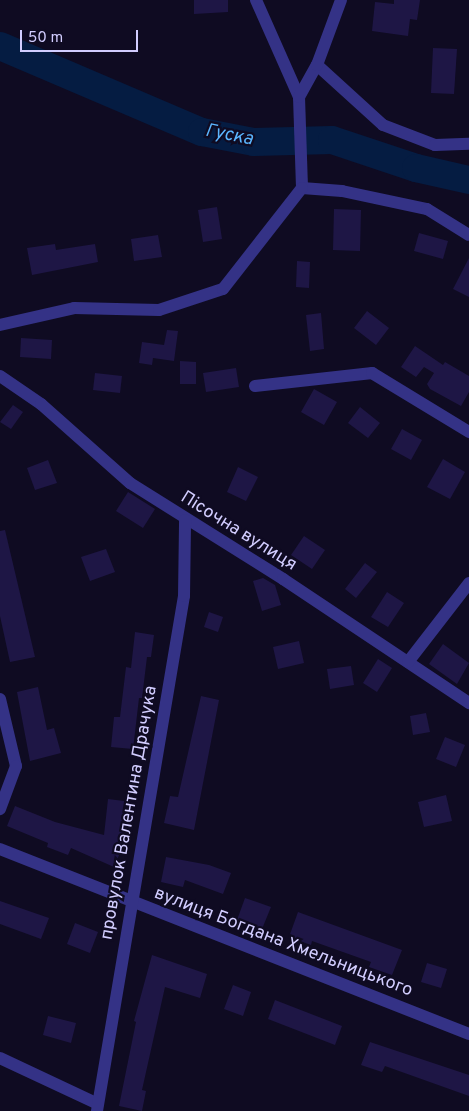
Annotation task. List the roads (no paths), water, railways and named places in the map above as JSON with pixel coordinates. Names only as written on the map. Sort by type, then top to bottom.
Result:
[{"type":"street","points":[[0,325],[74,308],[159,310],[222,289],[302,188],[299,97],[256,0]]},
{"type":"street","points":[[299,97],[317,65],[341,0]]},
{"type":"street","points":[[317,65],[383,125],[435,145],[469,144]]},
{"type":"street","points":[[302,188],[342,191],[427,209],[469,235]]},
{"type":"street","points":[[255,386],[372,373],[469,432]]},
{"type":"street","name":"Пісочна вулиця","points":[[0,376],[41,404],[130,483],[185,520],[283,579],[469,703]]},
{"type":"street","name":"провулок Валентина Драчука","points":[[98,1108],[184,596],[185,520]]},
{"type":"street","points":[[408,662],[469,583]]},
{"type":"street","points":[[0,700],[16,766],[0,809]]},
{"type":"street","name":"вулиця Богдана Хмельницького","points":[[0,850],[469,1034]]},
{"type":"street","points":[[0,1058],[98,1108]]},
{"type":"waterway","name":"Гуска","points":[[0,46],[202,132],[254,142],[332,140],[416,168],[469,180]]}]
